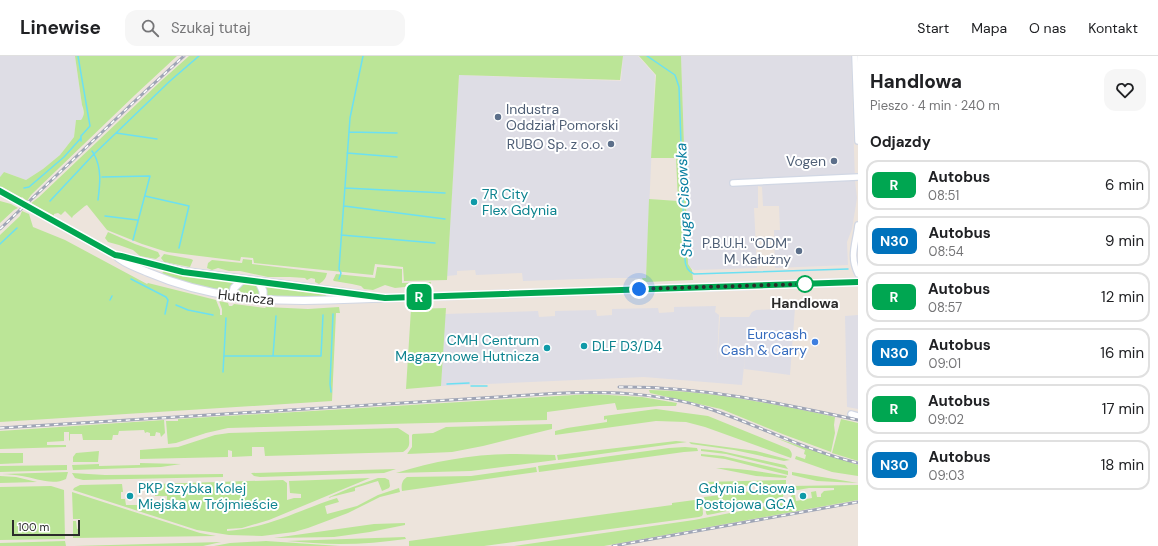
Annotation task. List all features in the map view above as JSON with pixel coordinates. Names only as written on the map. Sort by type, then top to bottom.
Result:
[{"type":"main road","name":"Hutnicza","points":[[0,190],[115,255],[120,260],[156,276],[205,291],[263,300],[329,300],[858,282]]},
{"type":"main road","name":"Hutnicza","points":[[115,255],[183,272],[385,298]]},
{"type":"main road","points":[[156,276],[160,266]]},
{"type":"main road","points":[[232,296],[234,288],[242,280]]},
{"type":"main road","points":[[259,282],[264,291],[263,300]]},
{"type":"main road","points":[[329,291],[329,300]]},
{"type":"street","points":[[854,56],[858,141]]},
{"type":"street","points":[[733,183],[858,177]]},
{"type":"street","points":[[858,225],[857,239],[853,247],[854,265],[858,274]]},
{"type":"street","points":[[851,414],[858,416]]},
{"type":"shaded area","points":[[0,56],[75,56],[83,118],[81,120],[76,120],[74,137],[60,155],[43,169],[26,180],[4,172],[0,177]]},
{"type":"shaded area","points":[[623,56],[638,56],[655,75],[646,278],[523,281],[522,273],[476,275],[475,270],[457,271],[457,275],[447,276],[459,75],[621,81]]},
{"type":"shaded area","points":[[681,56],[851,56],[855,181],[857,198],[852,229],[847,242],[848,265],[775,268],[774,230],[780,230],[779,206],[763,206],[762,187],[758,186],[758,208],[754,208],[757,268],[694,270],[690,267],[688,264]]},
{"type":"shaded area","points":[[716,306],[715,312],[719,315],[717,365],[720,317],[749,317],[752,312],[756,310],[795,308],[790,375],[744,369],[745,357],[742,385],[644,377],[441,386],[445,314],[538,311],[539,317],[555,316],[555,311],[596,310],[597,316],[612,315],[612,309],[658,308],[659,313],[674,312],[674,307]]},
{"type":"shaded area","points":[[858,315],[858,409],[847,407],[845,316]]},
{"type":"green space","points":[[75,56],[177,56],[31,195],[27,201],[22,197],[20,199],[0,187],[0,177],[4,172],[26,180],[43,169],[60,155],[74,137],[76,120],[81,120],[84,114]]},
{"type":"green space","points":[[189,56],[623,56],[620,80],[459,75],[447,280],[404,281],[403,267],[375,264],[373,275],[254,263],[253,258],[241,257],[240,261],[167,252],[107,230],[87,205],[72,218],[65,211],[61,215],[58,213],[52,216],[30,204]]},
{"type":"green space","points":[[639,56],[681,56],[688,264],[692,270],[693,280],[647,282],[643,281],[642,278],[646,278],[649,199],[678,201],[676,158],[651,158],[656,75]]},
{"type":"green space","points":[[0,201],[18,208],[0,223]]},
{"type":"green space","points":[[22,211],[29,214],[33,227],[65,240],[147,284],[148,283],[216,300],[220,310],[220,315],[222,315],[222,309],[219,301],[228,303],[229,306],[234,304],[265,308],[308,309],[339,307],[340,313],[336,313],[332,401],[0,422],[0,235],[20,216]]},
{"type":"green space","points":[[108,232],[158,252],[160,256],[156,259],[140,256],[133,250],[108,242],[105,238]]},
{"type":"green space","points":[[164,254],[193,260],[190,267],[164,262],[161,258]]},
{"type":"green space","points":[[243,259],[252,260],[252,264],[327,273],[322,282],[319,284],[315,282],[315,279],[311,278],[307,280],[305,278],[268,277],[240,271],[229,271],[218,268],[212,270],[207,268],[208,263],[212,260],[242,263]]},
{"type":"green space","points":[[377,267],[402,269],[402,283],[431,282],[430,288],[395,288],[385,285],[373,290],[364,289],[361,286],[333,280],[336,274],[375,278]]},
{"type":"green space","points":[[164,271],[236,282],[230,293],[174,281],[161,274]]},
{"type":"green space","points":[[250,283],[258,287],[261,297],[236,295],[236,290],[241,285]]},
{"type":"green space","points":[[263,285],[324,292],[326,295],[325,297],[267,297]]},
{"type":"green space","points":[[446,308],[441,386],[406,389],[411,309]]},
{"type":"green space","points":[[649,390],[719,396],[766,403],[835,417],[835,433],[831,452],[721,409],[650,393]]},
{"type":"green space","points":[[591,394],[642,397],[677,403],[676,406],[617,410],[615,403],[547,412],[547,420],[228,428],[168,444],[166,421],[178,421],[178,419]]},
{"type":"green space","points":[[656,409],[708,416],[789,449],[792,453],[792,457],[791,458],[705,427],[686,422],[656,421],[555,435],[555,431],[567,428],[607,422],[607,419],[604,420],[604,416]]},
{"type":"green space","points":[[841,419],[858,423],[858,461],[832,453]]},
{"type":"green space","points":[[164,420],[165,433],[161,437],[160,433],[156,432],[155,436],[150,436],[150,433],[145,433],[144,430],[119,431],[118,435],[113,435],[112,440],[83,440],[82,434],[70,434],[70,441],[69,432],[64,432],[64,441],[47,442],[47,445],[66,445],[66,447],[0,449],[0,431]]},
{"type":"green space","points":[[552,424],[552,429],[483,446],[452,452],[407,454],[412,447],[413,434],[433,433],[446,427]]},
{"type":"green space","points":[[398,428],[409,435],[408,447],[403,452],[265,456],[264,447],[252,447],[252,456],[232,457],[232,451],[228,450],[228,457],[140,459],[140,450],[178,447],[215,435],[229,433]]},
{"type":"green space","points":[[776,438],[858,465],[858,476],[832,472],[795,459],[796,456],[805,459],[805,450]]},
{"type":"green space","points":[[676,441],[687,442],[558,460],[557,455]]},
{"type":"green space","points":[[689,442],[756,451],[790,460],[784,461],[734,450],[691,444]]},
{"type":"green space","points":[[669,448],[697,448],[698,451],[539,472],[538,466]]},
{"type":"green space","points":[[701,449],[721,451],[785,465],[788,469],[726,454],[701,451]]},
{"type":"green space","points":[[99,451],[98,462],[73,462],[73,457],[76,453]]},
{"type":"green space","points":[[0,453],[23,453],[23,463],[0,464]]},
{"type":"green space","points":[[701,454],[723,456],[788,471],[788,475],[725,459],[701,456]]},
{"type":"green space","points":[[485,455],[555,455],[556,460],[471,471],[396,473],[455,459]]},
{"type":"green space","points":[[140,463],[181,464],[161,467],[73,470],[72,465],[140,465]]},
{"type":"green space","points":[[67,465],[67,470],[0,472],[0,466]]},
{"type":"green space","points":[[536,467],[537,472],[402,491],[402,483],[407,477],[471,476]]},
{"type":"green space","points":[[716,468],[743,469],[787,476],[786,478],[756,476]]},
{"type":"green space","points":[[396,469],[384,473],[260,477],[254,476],[251,473]]},
{"type":"green space","points":[[68,472],[66,479],[55,482],[2,474]]},
{"type":"green space","points":[[792,472],[858,483],[817,481],[792,475]]},
{"type":"green space","points":[[72,473],[105,475],[223,474],[223,477],[83,480],[75,478]]},
{"type":"green space","points":[[0,476],[16,477],[37,482],[0,483]]},
{"type":"green space","points":[[370,478],[269,520],[242,528],[227,529],[227,531],[256,526],[283,518],[337,498],[339,502],[325,506],[327,514],[357,506],[378,495],[399,488],[400,492],[380,497],[348,513],[308,528],[294,532],[262,536],[229,535],[197,530],[73,490],[80,485],[122,484],[123,492],[121,492],[121,499],[125,499],[126,505],[148,505],[149,509],[155,508],[155,504],[167,503],[167,496],[155,496],[155,484],[283,480],[287,483],[287,500],[301,498],[301,494],[290,493],[289,481]]},
{"type":"green space","points":[[378,478],[385,478],[389,480],[389,488],[382,491],[378,481],[355,488],[355,491],[327,498],[350,488]]},
{"type":"green space","points":[[786,480],[786,484],[755,486],[703,484],[703,482]]},
{"type":"green space","points":[[858,485],[858,500],[604,546],[514,546],[694,520],[787,502],[792,495],[795,495],[796,501],[812,498],[811,492],[816,491],[817,497],[821,497],[821,494],[824,491],[834,490],[834,488],[809,488],[792,491],[789,489],[789,486]]},
{"type":"green space","points":[[51,486],[64,490],[65,539],[0,540],[0,487]]},
{"type":"green space","points":[[785,487],[783,497],[778,500],[713,514],[707,515],[706,513],[704,497]]},
{"type":"green space","points":[[72,492],[200,533],[216,536],[73,538],[73,521],[76,521],[77,529],[80,528],[80,519],[73,519]]},
{"type":"green space","points":[[702,499],[703,514],[699,517],[484,546],[409,546],[409,541],[672,505],[672,503]]},
{"type":"green space","points":[[405,523],[405,525],[370,532],[334,537],[274,538],[374,524]]},
{"type":"green space","points":[[405,537],[406,539],[356,544],[327,544],[287,541]]},
{"type":"green space","points":[[65,541],[66,546],[0,546],[0,543]]},
{"type":"green space","points":[[266,541],[340,546],[214,546],[230,543]]},
{"type":"green space","points":[[221,542],[203,546],[74,546]]},
{"type":"waterway","points":[[78,56],[90,126],[81,136],[81,141]]},
{"type":"waterway","points":[[116,133],[170,81],[199,56]]},
{"type":"waterway","points":[[339,279],[341,273],[339,269],[350,118],[363,56]]},
{"type":"waterway","name":"Struga Cisowska","points":[[647,56],[675,75],[679,87],[685,262],[688,270],[694,274],[848,269]]},
{"type":"waterway","points":[[349,132],[397,133]]},
{"type":"waterway","points":[[98,200],[100,182],[97,160],[94,154],[116,133],[157,139]]},
{"type":"waterway","points":[[24,188],[29,187],[64,157],[81,138]]},
{"type":"waterway","points":[[50,201],[94,154],[92,151]]},
{"type":"waterway","points":[[347,153],[397,157]]},
{"type":"waterway","points":[[102,177],[150,176],[133,240]]},
{"type":"waterway","points":[[345,188],[445,193]]},
{"type":"waterway","points":[[145,196],[189,206],[179,248]]},
{"type":"waterway","points":[[344,206],[445,219]]},
{"type":"waterway","points":[[105,216],[137,220]]},
{"type":"waterway","points":[[0,244],[17,228]]},
{"type":"waterway","points":[[341,235],[435,243]]},
{"type":"waterway","points":[[131,279],[166,297],[168,300],[165,314]]},
{"type":"waterway","points":[[110,300],[112,296]]},
{"type":"waterway","points":[[176,305],[188,310],[213,315]]},
{"type":"waterway","points":[[331,392],[330,384],[333,314]]},
{"type":"waterway","points":[[224,356],[321,356],[323,315]]},
{"type":"waterway","points":[[273,356],[276,316]]},
{"type":"waterway","points":[[223,372],[226,318]]},
{"type":"waterway","points":[[447,384],[469,383]]},
{"type":"waterway","points":[[471,386],[487,386]]},
{"type":"railway","points":[[0,229],[184,56]]},
{"type":"railway","points":[[619,387],[679,389],[739,397],[858,420]]},
{"type":"railway","points":[[0,428],[545,394],[607,393],[649,396],[690,403],[729,416],[820,452],[858,463]]},
{"type":"railway","points":[[613,546],[858,502]]},
{"type":"bus line","name":"R","points":[[0,191],[89,242],[115,255],[183,272],[385,298],[858,282]]},
{"type":"place","name":"Industra Oddział Pomorski","points":[[498,117]]},
{"type":"place","name":"RUBO Sp. z o.o.","points":[[611,144]]},
{"type":"place","name":"Vogen","points":[[834,161]]},
{"type":"place","name":"7R City Flex Gdynia","points":[[474,202]]},
{"type":"place","name":"P.B.U.H. \"ODM\" M. Kałużny","points":[[799,251]]},
{"type":"place","name":"Handlowa","points":[[805,284]]},
{"type":"place","name":"Eurocash Cash & Carry","points":[[815,342]]},
{"type":"place","name":"DLF D3/D4","points":[[584,346]]},
{"type":"place","name":"CMH Centrum Magazynowe Hutnicza","points":[[547,348]]},
{"type":"place","name":"PKP Szybka Kolej Miejska w Trójmieście","points":[[130,496]]},
{"type":"place","name":"Gdynia Cisowa Postojowa GCA","points":[[803,496]]},
{"type":"route","points":[[639,289],[805,284]]}]
